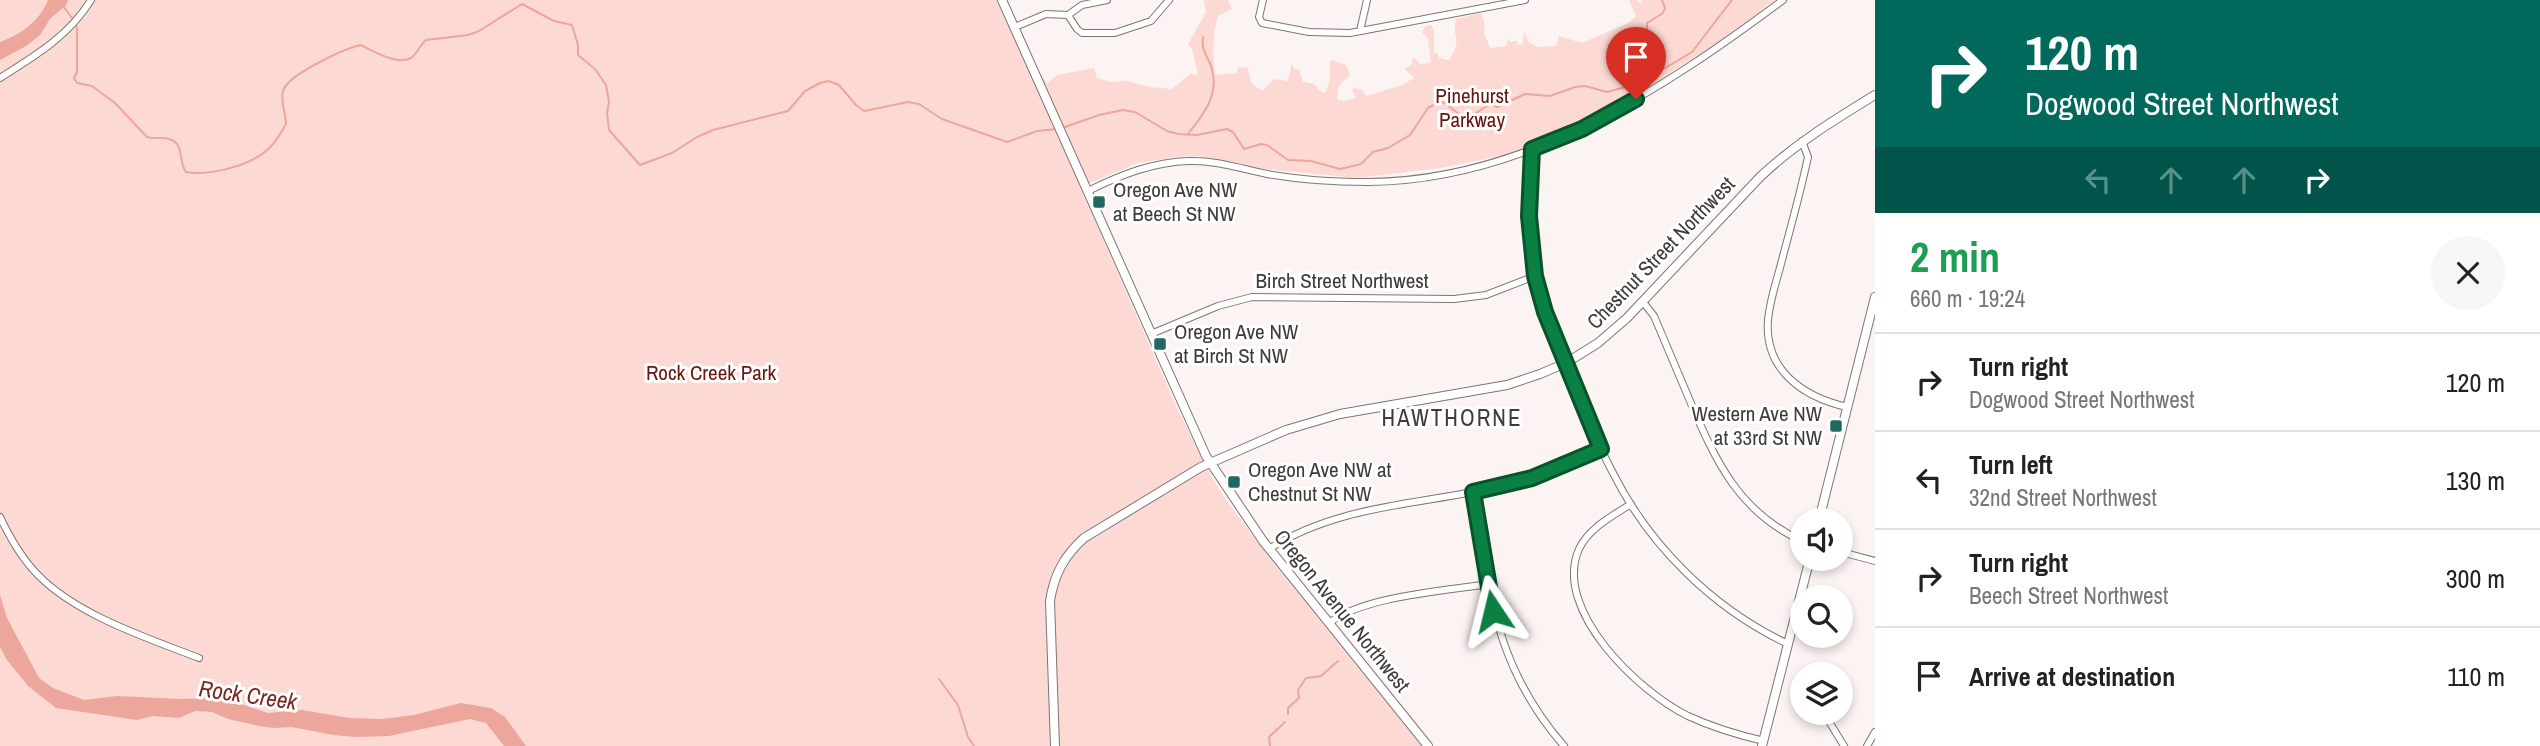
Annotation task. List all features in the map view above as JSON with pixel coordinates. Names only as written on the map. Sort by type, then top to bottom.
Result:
[{"type":"street","points":[[0,78],[35,56],[67,30],[90,0]]},
{"type":"street","name":"Oregon Avenue Northwest","points":[[1002,0],[1191,425],[1211,463],[1269,549],[1428,746]]},
{"type":"street","points":[[1014,27],[1051,13],[1068,15],[1082,5],[1107,0]]},
{"type":"street","points":[[1068,15],[1082,33],[1115,33],[1149,22],[1169,0]]},
{"type":"street","points":[[1263,0],[1259,21],[1282,28],[1316,33],[1360,31],[1525,0]]},
{"type":"street","points":[[1360,31],[1367,0]]},
{"type":"street","points":[[1472,10],[1474,0]]},
{"type":"street","points":[[1088,191],[1138,170],[1186,161],[1202,161],[1307,179],[1372,182],[1466,169],[1532,149],[1582,129],[1722,46],[1783,0]]},
{"type":"street","name":"Chestnut Street Northwest","points":[[1055,746],[1049,612],[1061,565],[1071,550],[1093,531],[1211,463],[1286,430],[1320,419],[1498,387],[1566,363],[1605,338],[1643,302],[1759,177],[1802,141],[1875,95]]},
{"type":"street","points":[[1802,141],[1808,157],[1769,313],[1769,336],[1777,361],[1794,383],[1816,398],[1847,407]]},
{"type":"street","points":[[1532,149],[1529,216],[1535,276],[1545,312],[1601,449],[1631,503],[1662,547],[1707,591],[1736,614],[1788,644]]},
{"type":"street","name":"Birch Street Northwest","points":[[1151,334],[1218,306],[1252,297],[1454,299],[1486,295],[1535,276]]},
{"type":"street","points":[[1822,508],[1875,297]]},
{"type":"street","points":[[1643,302],[1654,316],[1707,443],[1728,480],[1762,516],[1790,534]]},
{"type":"street","points":[[1269,549],[1314,525],[1347,514],[1473,492],[1540,475],[1601,449]]},
{"type":"street","points":[[1473,492],[1496,622],[1513,670],[1538,713],[1564,746]]},
{"type":"street","points":[[1631,503],[1592,531],[1579,550],[1574,568],[1575,586],[1586,616],[1618,662],[1666,703],[1701,721],[1763,743],[1807,571]]},
{"type":"street","points":[[0,516],[22,556],[37,574],[61,594],[128,630],[199,658]]},
{"type":"street","points":[[1853,555],[1875,561]]},
{"type":"street","points":[[1329,623],[1344,614],[1380,602],[1488,584]]},
{"type":"street","points":[[1831,725],[1844,746]]},
{"type":"street","points":[[1867,746],[1875,733]]},
{"type":"green space","name":"Rock Creek Park","points":[[0,0],[998,0],[1017,41],[1047,83],[1057,75],[1094,68],[1097,78],[1111,82],[1127,81],[1172,89],[1190,74],[1198,75],[1192,49],[1188,44],[1206,12],[1204,0],[1228,0],[1232,9],[1218,16],[1215,31],[1215,75],[1237,73],[1238,67],[1248,68],[1251,83],[1262,91],[1274,79],[1288,81],[1292,63],[1294,69],[1299,70],[1303,82],[1314,84],[1325,93],[1330,80],[1332,60],[1346,65],[1350,75],[1337,92],[1338,100],[1345,101],[1356,98],[1352,91],[1354,88],[1363,90],[1366,96],[1402,85],[1414,78],[1405,69],[1411,65],[1413,58],[1421,65],[1431,62],[1428,39],[1422,32],[1426,26],[1431,25],[1434,31],[1434,52],[1439,58],[1449,60],[1456,46],[1456,19],[1481,13],[1490,48],[1506,46],[1508,39],[1511,42],[1517,41],[1518,45],[1523,44],[1524,31],[1529,43],[1538,47],[1556,46],[1559,36],[1582,43],[1628,23],[1636,16],[1629,0],[1637,0],[1640,4],[1642,0],[1774,0],[1731,35],[1581,127],[1506,155],[1440,168],[1358,178],[1254,168],[1197,156],[1175,157],[1138,163],[1080,187],[1178,410],[1211,476],[1270,559],[1422,746],[0,746]]},
{"type":"shaded area","points":[[48,0],[68,0],[50,19],[40,35],[0,60],[0,42],[28,26],[40,14]]},
{"type":"shaded area","name":"Rock Creek","points":[[0,595],[7,618],[39,678],[53,688],[84,700],[117,696],[213,698],[268,713],[302,710],[349,718],[382,719],[414,715],[461,703],[491,708],[505,717],[526,746],[504,746],[486,723],[470,719],[389,736],[357,737],[292,727],[259,726],[228,719],[212,712],[195,711],[179,718],[153,716],[137,720],[56,708],[28,686],[0,647]]},
{"type":"waterway","points":[[1646,79],[1654,44],[1647,31],[1647,23],[1663,13],[1665,8],[1662,0]]},
{"type":"waterway","points":[[1062,128],[1123,110],[1135,112],[1167,131],[1178,134],[1197,135],[1227,129],[1233,132],[1244,149],[1267,145],[1288,160],[1311,161],[1340,169],[1361,164],[1373,152],[1388,148],[1410,135],[1428,108],[1439,102],[1445,103],[1460,115],[1470,117],[1490,104],[1497,107],[1525,94],[1550,96],[1585,86],[1607,92],[1640,83],[1692,52],[1732,0]]},
{"type":"waterway","points":[[75,23],[77,72],[74,78],[77,83],[92,86],[115,103],[147,137],[174,141],[186,172],[195,173],[228,169],[266,151],[286,124],[282,95],[287,85],[305,70],[330,57],[360,45],[392,59],[405,60],[411,58],[426,40],[468,35],[479,31],[522,4],[554,21],[572,25],[578,55],[595,69],[606,85],[609,130],[640,165],[672,153],[713,130],[788,111],[805,91],[829,81],[839,85],[864,111],[908,102],[919,104],[942,119],[1007,142],[1037,131],[1057,129]]},
{"type":"waterway","points":[[63,6],[72,18]]},
{"type":"waterway","points":[[1188,134],[1212,96],[1214,78],[1204,50],[1203,37]]},
{"type":"waterway","points":[[1288,714],[1288,708],[1299,698],[1298,690],[1306,678],[1321,676],[1338,661]]},
{"type":"waterway","points":[[939,679],[958,705],[968,737],[974,746]]},
{"type":"waterway","points":[[1270,746],[1269,737],[1285,722]]},
{"type":"place","name":"Oregon Ave NW at Beech St NW","points":[[1099,202]]},
{"type":"place","name":"Oregon Ave NW at Birch St NW","points":[[1160,344]]},
{"type":"place","name":"Western Ave NW at 33rd St NW","points":[[1836,426]]},
{"type":"place","name":"Oregon Ave NW at Chestnut St NW","points":[[1234,482]]},
{"type":"district","name":"HAWTHORNE","points":[[1452,418]]},
{"type":"route","points":[[1493,611],[1473,492],[1532,478],[1601,449],[1545,312],[1535,276],[1529,216],[1532,149],[1582,129],[1636,99]]},
{"type":"park label","name":"Pinehurst Parkway","points":[[1472,108]]}]
